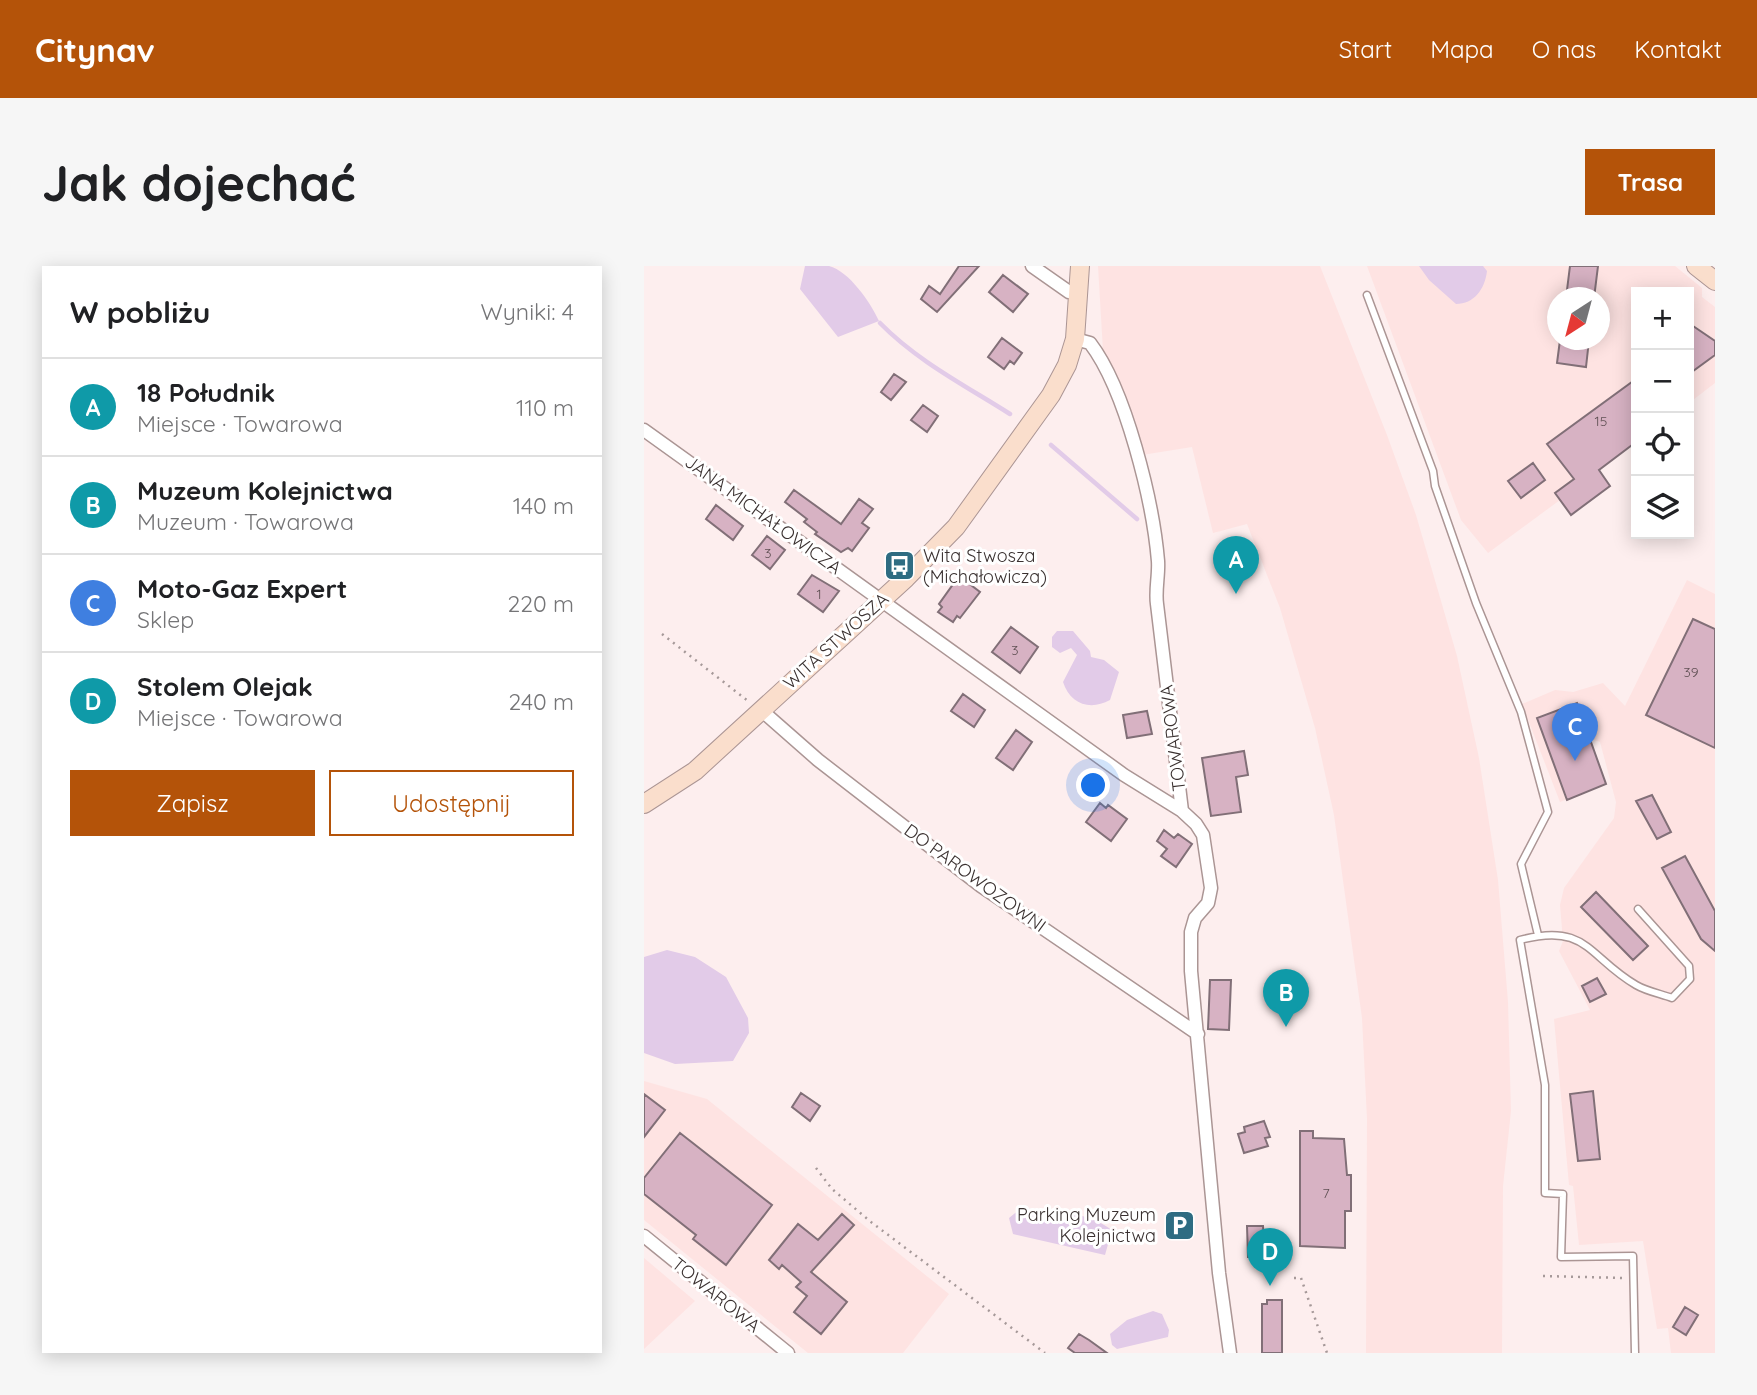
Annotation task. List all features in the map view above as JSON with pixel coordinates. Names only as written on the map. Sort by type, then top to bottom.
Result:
[{"type":"street","points":[[1032,266],[1069,292],[1080,293]]},
{"type":"street","name":"WITA STWOSZA","points":[[644,804],[695,771],[935,550],[980,494],[1051,395],[1067,365],[1075,338],[1080,266]]},
{"type":"street","points":[[1696,266],[1715,281]]},
{"type":"street","name":"TOWAROWA","points":[[1075,338],[1090,343],[1109,376],[1131,436],[1149,501],[1158,562],[1156,599],[1182,811],[1203,835],[1211,888],[1210,898],[1195,918],[1191,932],[1191,971],[1219,1273],[1230,1353]]},
{"type":"street","name":"JANA MICHAŁOWICZA","points":[[644,430],[1124,775],[1182,811]]},
{"type":"street","name":"DO PAROWOZOWNI","points":[[761,710],[818,760],[981,886],[1198,1034]]},
{"type":"street","name":"TOWAROWA","points":[[644,1236],[788,1353]]},
{"type":"lane","points":[[1367,295],[1433,471],[1435,486],[1476,603],[1521,712],[1548,812],[1521,864],[1538,935]]},
{"type":"lane","points":[[1635,1353],[1633,1256],[1561,1257],[1563,1194],[1545,1193],[1545,1085],[1520,940],[1538,935],[1583,941],[1636,986],[1672,998],[1690,979],[1689,965],[1638,909]]},
{"type":"path","points":[[662,635],[761,710]]},
{"type":"path","points":[[816,1168],[832,1189],[871,1222],[1045,1353]]},
{"type":"path","points":[[1543,1276],[1633,1278]]},
{"type":"path","points":[[1294,1278],[1301,1278],[1327,1353]]},
{"type":"shaded area","points":[[805,266],[829,266],[844,274],[865,297],[879,321],[838,337],[800,289]]},
{"type":"shaded area","points":[[1098,266],[1320,266],[1387,435],[1416,515],[1457,656],[1479,758],[1498,880],[1508,1002],[1511,1111],[1503,1186],[1502,1353],[1366,1353],[1367,1119],[1362,1018],[1334,815],[1315,728],[1280,608],[1247,524],[1213,533],[1192,447],[1142,455],[1103,351]]},
{"type":"shaded area","points":[[1367,266],[1675,266],[1702,288],[1702,297],[1715,307],[1715,383],[1694,399],[1694,287],[1631,287],[1631,446],[1599,470],[1610,486],[1571,515],[1560,500],[1488,553],[1461,520]]},
{"type":"shaded area","points":[[1419,266],[1483,266],[1487,271],[1478,294],[1468,301],[1456,304],[1429,280]]},
{"type":"shaded area","points":[[1687,580],[1715,594],[1715,1353],[1671,1353],[1668,1328],[1657,1329],[1643,1241],[1579,1245],[1573,1186],[1569,1185],[1554,1019],[1590,1010],[1559,951],[1563,941],[1560,905],[1564,888],[1614,818],[1616,802],[1600,742],[1589,738],[1606,784],[1560,802],[1522,704],[1555,690],[1573,692],[1603,683],[1625,706]]},
{"type":"shaded area","points":[[1057,631],[1073,631],[1090,651],[1091,657],[1104,660],[1119,672],[1110,700],[1088,705],[1070,696],[1063,682],[1077,655],[1071,648],[1060,653],[1052,647],[1052,637]]},
{"type":"shaded area","points":[[667,950],[695,957],[726,977],[748,1018],[749,1033],[733,1061],[675,1064],[644,1053],[644,957]]},
{"type":"shaded area","points":[[644,1081],[707,1099],[949,1294],[903,1353],[808,1353],[644,1220]]},
{"type":"shaded area","points":[[1020,1209],[1080,1215],[1102,1224],[1112,1230],[1105,1255],[1013,1234],[1009,1218]]},
{"type":"shaded area","points":[[644,1258],[695,1301],[644,1349]]},
{"type":"shaded area","points":[[1153,1311],[1162,1314],[1169,1330],[1168,1337],[1117,1349],[1112,1345],[1110,1334],[1127,1320]]},
{"type":"building","points":[[959,266],[979,266],[937,312],[921,299],[929,286],[940,294]]},
{"type":"building","points":[[1570,266],[1598,266],[1595,287],[1567,287]]},
{"type":"building","points":[[1003,275],[1028,294],[1013,312],[989,292]]},
{"type":"building","points":[[1694,327],[1715,341],[1715,355],[1694,370]]},
{"type":"building","points":[[1002,338],[1022,353],[1014,364],[1010,361],[1004,369],[988,357]]},
{"type":"building","points":[[1559,350],[1588,350],[1586,367],[1557,363]]},
{"type":"building","points":[[894,374],[906,382],[891,400],[881,392]]},
{"type":"building","points":[[1631,383],[1631,446],[1599,470],[1610,486],[1571,515],[1555,493],[1574,479],[1547,444]]},
{"type":"building","points":[[923,405],[938,416],[927,432],[911,420]]},
{"type":"building","points":[[1533,463],[1545,480],[1521,498],[1508,481]]},
{"type":"building","points":[[794,490],[841,524],[859,499],[873,509],[862,523],[869,528],[852,551],[848,548],[841,552],[815,534],[817,532],[804,522],[807,519],[785,502]]},
{"type":"building","points":[[716,505],[743,526],[733,540],[706,519]]},
{"type":"building","points":[[767,536],[785,550],[770,569],[752,555]]},
{"type":"building","points":[[812,575],[839,591],[823,612],[798,594]]},
{"type":"building","points":[[959,576],[980,592],[960,618],[957,616],[953,622],[938,612],[942,607],[939,604]]},
{"type":"building","points":[[1693,619],[1715,629],[1715,748],[1646,715]]},
{"type":"building","points":[[1011,627],[1038,647],[1020,673],[992,652]]},
{"type":"building","points":[[963,694],[985,710],[974,727],[951,711]]},
{"type":"building","points":[[1577,703],[1606,784],[1567,800],[1537,718]]},
{"type":"building","points":[[1147,711],[1152,734],[1127,738],[1123,715]]},
{"type":"building","points":[[1016,730],[1032,742],[1013,770],[996,758]]},
{"type":"building","points":[[1244,751],[1248,775],[1236,777],[1241,812],[1211,816],[1202,758]]},
{"type":"building","points":[[1652,795],[1671,832],[1657,839],[1636,801]]},
{"type":"building","points":[[1100,803],[1106,808],[1108,805],[1127,819],[1111,841],[1086,822]]},
{"type":"building","points":[[1164,830],[1174,838],[1178,834],[1192,844],[1176,867],[1161,856],[1167,849],[1157,841]]},
{"type":"building","points":[[1685,856],[1715,911],[1715,951],[1701,939],[1662,868]]},
{"type":"building","points":[[1596,892],[1648,946],[1633,960],[1581,907]]},
{"type":"building","points":[[1597,978],[1606,994],[1590,1002],[1582,986]]},
{"type":"building","points":[[1210,980],[1231,980],[1229,1030],[1208,1029]]},
{"type":"building","points":[[1593,1091],[1600,1159],[1578,1161],[1570,1094]]},
{"type":"building","points":[[801,1093],[820,1106],[810,1121],[792,1107]]},
{"type":"building","points":[[644,1094],[665,1110],[644,1137]]},
{"type":"building","points":[[1264,1121],[1270,1137],[1265,1138],[1268,1146],[1244,1153],[1238,1134],[1245,1132],[1244,1127]]},
{"type":"building","points":[[1300,1131],[1313,1131],[1313,1138],[1344,1139],[1347,1175],[1351,1175],[1351,1211],[1345,1211],[1345,1248],[1300,1246]]},
{"type":"building","points":[[680,1133],[772,1205],[726,1265],[693,1239],[696,1235],[644,1194],[644,1178]]},
{"type":"building","points":[[842,1214],[854,1225],[811,1272],[847,1302],[821,1334],[794,1312],[807,1296],[796,1287],[801,1282],[782,1265],[779,1269],[769,1260],[798,1224],[818,1240]]},
{"type":"building","points":[[1247,1226],[1263,1226],[1265,1256],[1248,1257]]},
{"type":"building","points":[[1267,1300],[1282,1300],[1282,1353],[1262,1353],[1262,1304],[1267,1304]]},
{"type":"building","points":[[1685,1307],[1698,1315],[1686,1335],[1673,1327]]},
{"type":"building","points":[[1079,1334],[1107,1353],[1075,1353],[1068,1348]]},
{"type":"waterway","points":[[880,323],[926,361],[1010,414]]},
{"type":"waterway","points":[[1051,445],[1137,519]]},
{"type":"place","name":"Wita Stwosza (Michałowicza)","points":[[900,566]]},
{"type":"place","name":"18 Południk","points":[[1236,594]]},
{"type":"place","name":"Moto-Gaz Expert","points":[[1575,761]]},
{"type":"place","name":"Muzeum Kolejnictwa","points":[[1286,1027]]},
{"type":"place","name":"Parking Muzeum Kolejnictwa","points":[[1179,1225]]},
{"type":"place","name":"Stolem Olejak","points":[[1270,1286]]}]
